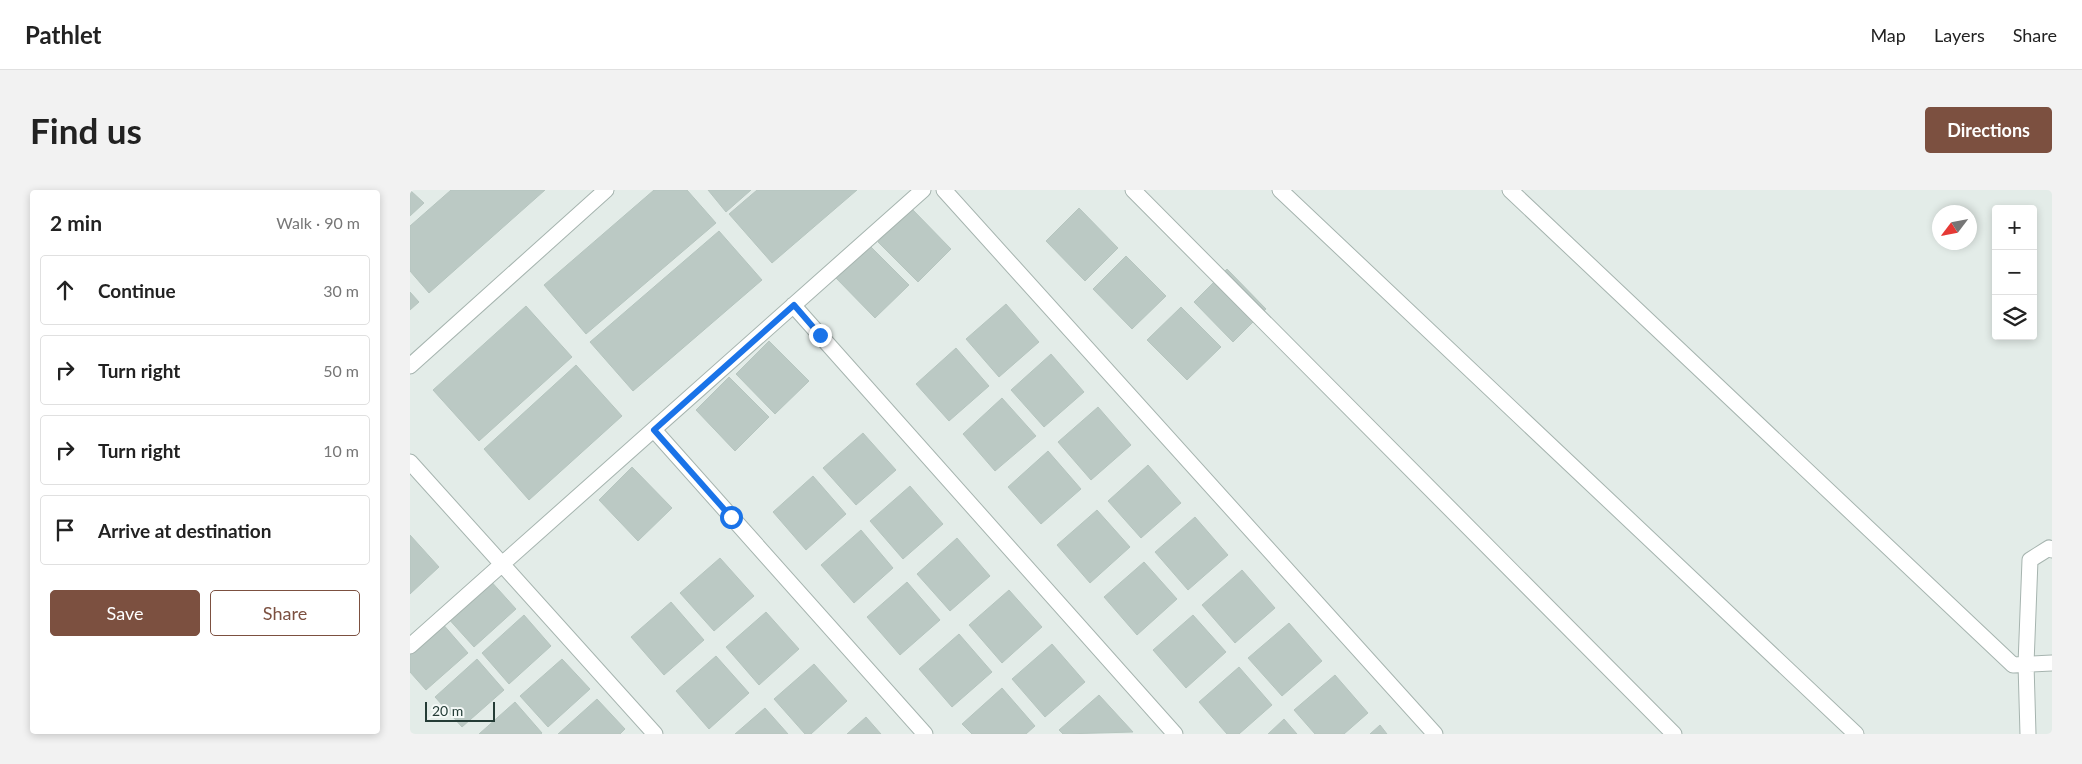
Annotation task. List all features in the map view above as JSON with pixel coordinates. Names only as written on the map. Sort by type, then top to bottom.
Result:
[{"type":"street","points":[[410,366],[606,190]]},
{"type":"street","points":[[410,646],[923,190]]},
{"type":"street","points":[[944,190],[1435,734]]},
{"type":"street","points":[[1133,190],[1674,734]]},
{"type":"street","points":[[1280,190],[1856,734]]},
{"type":"street","points":[[1510,190],[2013,665],[2052,663]]},
{"type":"street","points":[[794,305],[1175,734]]},
{"type":"street","points":[[654,430],[925,734]]},
{"type":"street","points":[[410,462],[655,734]]},
{"type":"street","points":[[2028,734],[2026,664],[2030,560],[2049,548],[2052,550]]},
{"type":"building","points":[[410,190],[424,203],[410,216]]},
{"type":"building","points":[[451,190],[545,190],[429,293],[410,271],[410,226]]},
{"type":"building","points":[[654,190],[687,190],[716,223],[586,334],[544,285]]},
{"type":"building","points":[[708,190],[751,190],[726,212]]},
{"type":"building","points":[[757,190],[857,190],[772,263],[729,214]]},
{"type":"building","points":[[1079,208],[1118,248],[1085,281],[1046,241]]},
{"type":"building","points":[[912,209],[951,249],[918,282],[878,242]]},
{"type":"building","points":[[719,231],[762,280],[633,391],[590,342]]},
{"type":"building","points":[[869,245],[909,285],[875,318],[836,278]]},
{"type":"building","points":[[1126,256],[1166,296],[1132,329],[1093,289]]},
{"type":"building","points":[[1227,269],[1266,309],[1233,342],[1194,302]]},
{"type":"building","points":[[410,292],[419,302],[410,310]]},
{"type":"building","points":[[1006,304],[1039,342],[999,377],[966,339]]},
{"type":"building","points":[[526,306],[572,357],[479,441],[433,390]]},
{"type":"building","points":[[1181,307],[1221,347],[1187,380],[1147,340]]},
{"type":"building","points":[[769,341],[809,381],[775,414],[736,374]]},
{"type":"building","points":[[956,348],[989,386],[949,421],[916,384]]},
{"type":"building","points":[[1051,354],[1084,392],[1044,427],[1011,390]]},
{"type":"building","points":[[576,365],[622,416],[529,500],[484,449]]},
{"type":"building","points":[[729,377],[769,417],[735,451],[696,410]]},
{"type":"building","points":[[1002,398],[1036,436],[995,471],[963,434]]},
{"type":"building","points":[[1098,407],[1131,445],[1091,480],[1058,442]]},
{"type":"building","points":[[863,433],[896,470],[856,505],[823,468]]},
{"type":"building","points":[[1048,451],[1081,489],[1041,524],[1008,487]]},
{"type":"building","points":[[1148,465],[1181,503],[1141,538],[1108,501]]},
{"type":"building","points":[[632,467],[672,508],[638,541],[599,500]]},
{"type":"building","points":[[813,476],[846,514],[806,550],[773,512]]},
{"type":"building","points":[[910,486],[943,524],[903,559],[870,521]]},
{"type":"building","points":[[1097,510],[1130,547],[1090,583],[1057,545]]},
{"type":"building","points":[[1195,517],[1228,555],[1188,590],[1155,552]]},
{"type":"building","points":[[861,530],[893,568],[854,603],[821,565]]},
{"type":"building","points":[[410,535],[439,567],[410,594]]},
{"type":"building","points":[[957,538],[990,576],[950,611],[917,574]]},
{"type":"building","points":[[720,558],[754,596],[714,631],[680,593]]},
{"type":"building","points":[[1144,562],[1177,599],[1137,635],[1104,597]]},
{"type":"building","points":[[1242,570],[1275,608],[1235,643],[1202,605]]},
{"type":"building","points":[[488,578],[516,609],[474,647],[446,616]]},
{"type":"building","points":[[907,582],[940,620],[900,655],[867,617]]},
{"type":"building","points":[[1009,590],[1042,627],[1002,663],[969,625]]},
{"type":"building","points":[[671,602],[704,640],[664,675],[631,637]]},
{"type":"building","points":[[766,612],[799,649],[759,685],[726,647]]},
{"type":"building","points":[[524,615],[551,646],[509,684],[482,653]]},
{"type":"building","points":[[1193,615],[1226,652],[1186,688],[1153,650]]},
{"type":"building","points":[[441,622],[468,653],[426,690],[410,672],[410,650]]},
{"type":"building","points":[[1289,623],[1322,661],[1282,696],[1248,658]]},
{"type":"building","points":[[959,634],[992,672],[952,707],[919,669]]},
{"type":"building","points":[[1052,644],[1085,682],[1045,717],[1012,679]]},
{"type":"building","points":[[716,656],[749,693],[709,729],[676,691]]},
{"type":"building","points":[[477,659],[504,690],[462,727],[435,697]]},
{"type":"building","points":[[562,659],[590,689],[548,727],[520,696]]},
{"type":"building","points":[[814,664],[847,701],[811,734],[805,734],[774,699]]},
{"type":"building","points":[[1239,667],[1272,705],[1239,734],[1227,734],[1199,702]]},
{"type":"building","points":[[1335,675],[1368,713],[1344,734],[1315,734],[1294,710]]},
{"type":"building","points":[[1002,688],[1035,726],[1026,734],[972,734],[962,724]]},
{"type":"building","points":[[1099,695],[1133,732],[1063,734],[1059,730]]},
{"type":"building","points":[[597,699],[625,729],[620,734],[558,734]]},
{"type":"building","points":[[515,702],[541,734],[479,734]]},
{"type":"building","points":[[765,708],[788,734],[735,734]]},
{"type":"building","points":[[866,717],[881,734],[847,734]]},
{"type":"building","points":[[1284,719],[1297,734],[1268,734]]},
{"type":"building","points":[[1380,725],[1387,734],[1370,734]]},
{"type":"route","points":[[731,517],[654,430],[794,305],[820,335]]}]
